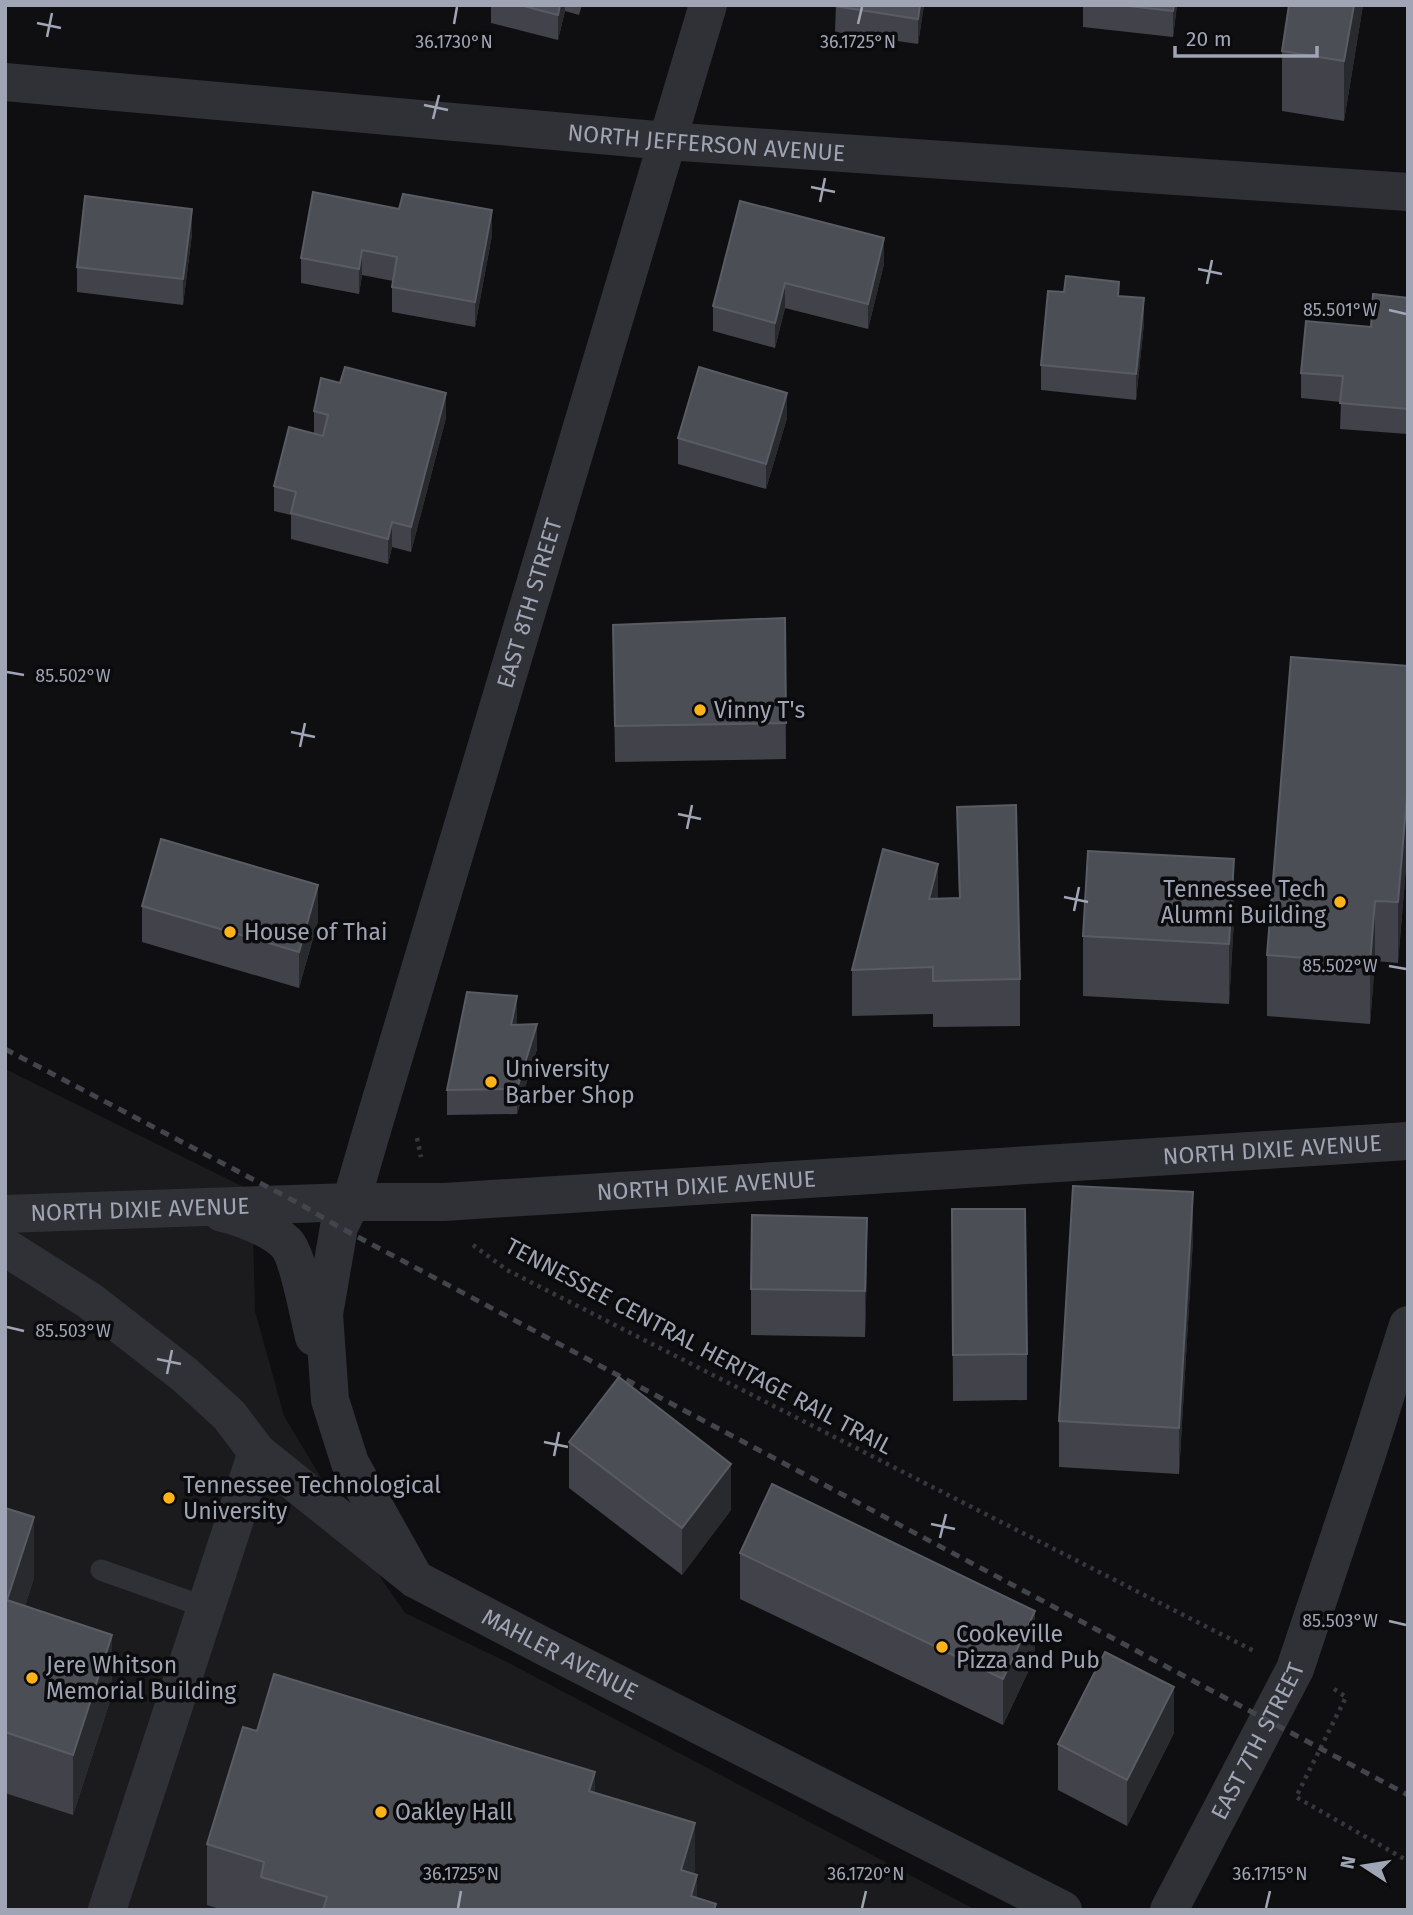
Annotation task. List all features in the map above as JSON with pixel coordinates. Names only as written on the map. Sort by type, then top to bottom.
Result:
[{"type":"street","name":"EAST 8TH STREET","points":[[351,1202],[708,5]]},
{"type":"street","name":"NORTH JEFFERSON AVENUE","points":[[5,82],[667,141],[1408,192]]},
{"type":"street","name":"NORTH DIXIE AVENUE","points":[[5,1214],[351,1202],[443,1202],[1408,1141]]},
{"type":"street","points":[[330,1400],[324,1314],[339,1227],[351,1202]]},
{"type":"street","points":[[188,1207],[237,1216],[288,1243],[297,1264],[330,1400],[350,1463],[415,1579]]},
{"type":"street","name":"MAHLER AVENUE","points":[[5,1247],[90,1301],[185,1375],[229,1415],[257,1452],[415,1579],[1063,1910]]},
{"type":"street","name":"EAST 7TH STREET","points":[[1169,1910],[1295,1669],[1408,1325]]},
{"type":"street","points":[[107,1910],[257,1452]]},
{"type":"lane","points":[[101,1570],[205,1607]]},
{"type":"path","name":"TENNESSEE CENTRAL HERITAGE RAIL TRAIL","points":[[415,1131],[420,1154],[462,1237],[508,1270],[1244,1647],[1331,1686],[1346,1697],[1296,1797],[1408,1861]]},
{"type":"shaded area","name":"Tennessee Technological University","points":[[5,1069],[252,1191],[255,1311],[284,1416],[405,1613],[507,1662],[976,1910],[5,1910]]},
{"type":"building","points":[[520,5],[560,5],[558,15]]},
{"type":"building","points":[[836,5],[920,5],[918,19]]},
{"type":"building","points":[[1119,5],[1174,5],[1173,11]]},
{"type":"building","points":[[1289,5],[1354,5],[1344,61],[1282,51]]},
{"type":"building","points":[[313,192],[399,209],[403,194],[492,210],[475,302],[392,287],[397,257],[362,250],[359,269],[301,258]]},
{"type":"building","points":[[85,196],[192,209],[183,279],[77,267]]},
{"type":"building","points":[[740,201],[884,238],[868,304],[785,283],[775,323],[713,306]]},
{"type":"building","points":[[1066,276],[1119,282],[1118,296],[1144,298],[1136,374],[1041,365],[1048,291],[1064,292]]},
{"type":"building","points":[[1373,294],[1408,298],[1408,409],[1340,403],[1343,376],[1301,373],[1306,321],[1371,327]]},
{"type":"building","points":[[345,367],[446,393],[411,527],[392,522],[388,539],[291,513],[296,492],[274,486],[289,427],[323,436],[328,415],[314,411],[321,378],[340,383]]},
{"type":"building","points":[[699,367],[787,393],[766,464],[678,438]]},
{"type":"building","name":"Vinny T's","points":[[785,618],[786,723],[615,726],[613,625]]},
{"type":"building","name":"Tennessee Tech Alumni Building","points":[[1291,657],[1408,666],[1408,783],[1398,902],[1375,901],[1370,963],[1267,955]]},
{"type":"building","points":[[1016,805],[1020,979],[933,981],[933,967],[852,970],[883,849],[938,864],[929,899],[960,898],[957,807]]},
{"type":"building","points":[[161,839],[318,885],[299,952],[142,906]]},
{"type":"building","points":[[1088,851],[1234,859],[1229,944],[1083,936]]},
{"type":"building","name":"University Barber Shop","points":[[467,992],[517,996],[511,1025],[537,1024],[517,1089],[447,1090]]},
{"type":"building","points":[[1073,1186],[1193,1192],[1179,1428],[1059,1421]]},
{"type":"building","points":[[952,1209],[1025,1209],[1027,1354],[953,1355]]},
{"type":"building","points":[[752,1215],[867,1218],[865,1291],[751,1289]]},
{"type":"building","points":[[619,1377],[731,1464],[682,1528],[569,1442]]},
{"type":"building","points":[[772,1484],[1035,1611],[1003,1679],[740,1553]]},
{"type":"building","points":[[5,1508],[34,1517],[7,1600],[112,1635],[73,1755],[5,1732]]},
{"type":"building","points":[[1105,1652],[1174,1687],[1127,1780],[1058,1744]]},
{"type":"building","name":"Oakley Hall","points":[[274,1674],[595,1772],[589,1791],[695,1823],[681,1870],[697,1875],[691,1896],[716,1904],[714,1910],[323,1910],[327,1897],[261,1877],[264,1862],[207,1844],[243,1727],[257,1731]]},
{"type":"railway","points":[[5,1049],[1408,1795]]},
{"type":"place","name":"Vinny T's","points":[[700,710]]},
{"type":"place","name":"Tennessee Tech Alumni Building","points":[[1340,902]]},
{"type":"place","name":"House of Thai","points":[[230,932]]},
{"type":"place","name":"University Barber Shop","points":[[491,1082]]},
{"type":"place","name":"Tennessee Technological University","points":[[169,1498]]},
{"type":"place","name":"Cookeville Pizza and Pub","points":[[942,1647]]},
{"type":"place","name":"Jere Whitson Memorial Building","points":[[32,1678]]},
{"type":"place","name":"Oakley Hall","points":[[381,1812]]}]
